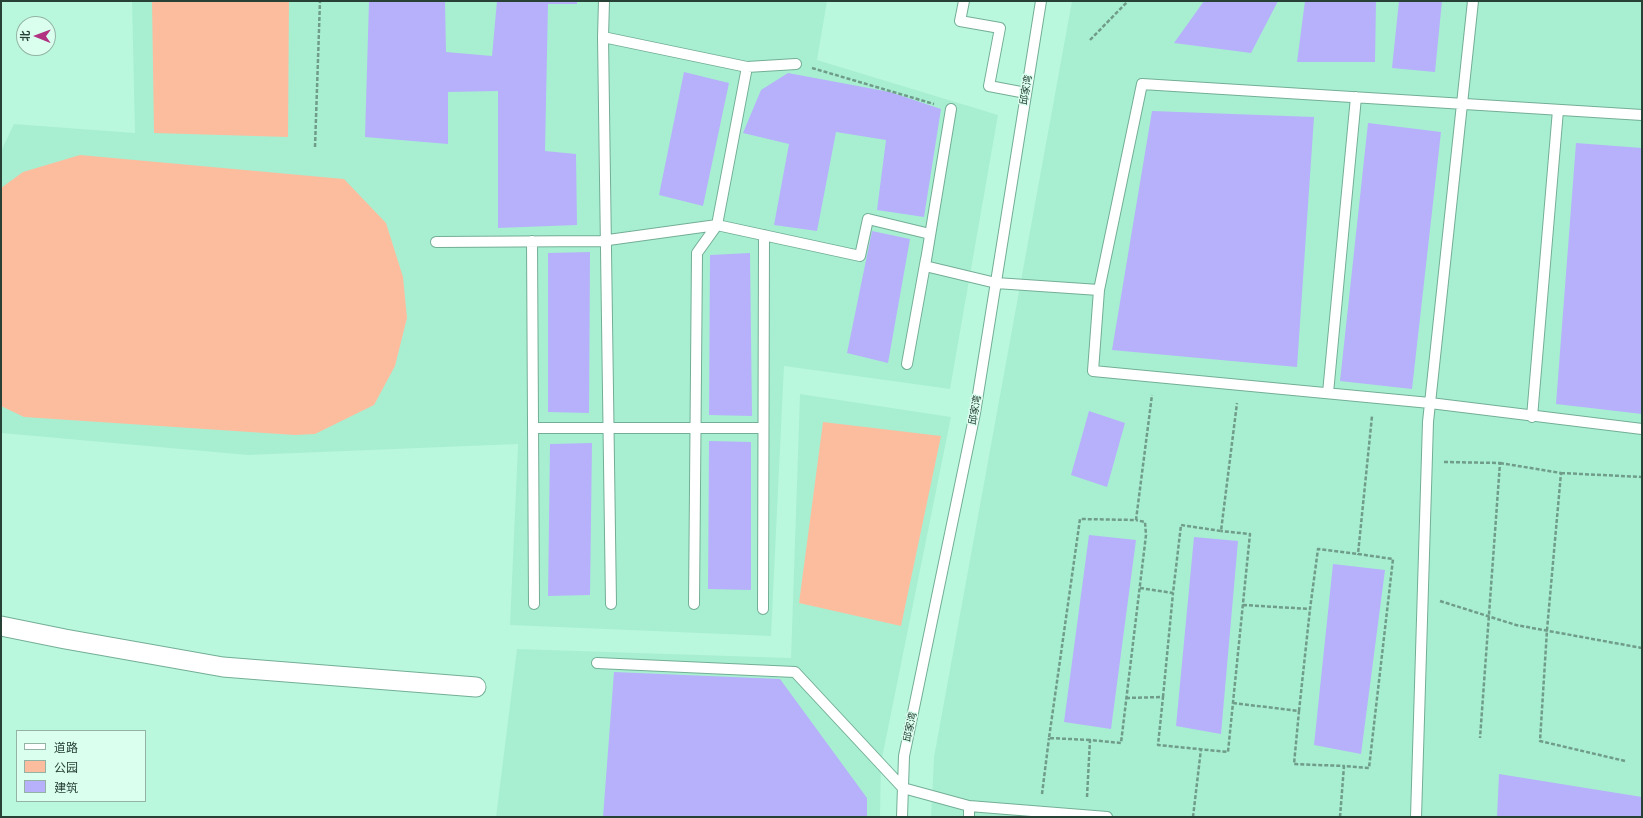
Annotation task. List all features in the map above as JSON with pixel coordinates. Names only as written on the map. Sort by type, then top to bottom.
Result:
[{"type":"street","points":[[1,626],[223,667],[476,687]]},
{"type":"lane","points":[[604,1],[603,37],[611,604]]},
{"type":"lane","points":[[964,1],[960,21],[1000,28],[989,86],[1026,93]]},
{"type":"lane","name":"邱家湾","points":[[902,817],[904,756],[975,413],[1041,1]]},
{"type":"lane","points":[[1416,817],[1430,403],[1473,1]]},
{"type":"lane","points":[[603,37],[746,67],[796,64]]},
{"type":"lane","points":[[694,604],[697,253],[717,225],[746,67]]},
{"type":"lane","points":[[1642,115],[1142,84],[1100,290],[1093,371],[1430,403],[1532,417],[1642,429]]},
{"type":"lane","points":[[1328,393],[1356,98]]},
{"type":"lane","points":[[951,109],[925,266],[996,283],[1100,290]]},
{"type":"lane","points":[[1532,417],[1558,110]]},
{"type":"lane","points":[[436,242],[606,240],[717,225],[860,256],[868,219],[930,234]]},
{"type":"lane","points":[[763,609],[764,234]]},
{"type":"lane","points":[[532,241],[534,604]]},
{"type":"lane","points":[[907,364],[926,259]]},
{"type":"lane","points":[[533,428],[763,428]]},
{"type":"lane","points":[[596,663],[795,672],[903,788],[969,806],[1107,817]]},
{"type":"lane","points":[[969,806],[969,817]]},
{"type":"path","points":[[315,147],[320,1]]},
{"type":"path","points":[[1090,40],[1128,1]]},
{"type":"path","points":[[796,64],[951,109]]},
{"type":"path","points":[[1136,520],[1154,376]]},
{"type":"path","points":[[1220,531],[1240,385]]},
{"type":"path","points":[[1358,554],[1374,398]]},
{"type":"path","points":[[1427,461],[1500,464],[1561,472],[1642,477]]},
{"type":"path","points":[[1480,738],[1500,464]]},
{"type":"path","points":[[1561,472],[1547,630],[1540,741],[1625,761]]},
{"type":"path","points":[[1040,812],[1049,738],[1080,519],[1136,520],[1145,522],[1146,535],[1121,743],[1049,738]]},
{"type":"path","points":[[1181,524],[1220,531],[1250,534],[1228,752],[1158,745],[1173,593],[1181,524]]},
{"type":"path","points":[[1318,549],[1393,559],[1369,768],[1294,764],[1298,710],[1310,609],[1318,549]]},
{"type":"path","points":[[1140,588],[1173,593]]},
{"type":"path","points":[[1423,595],[1516,624],[1642,648]]},
{"type":"path","points":[[1243,605],[1310,609]]},
{"type":"path","points":[[1126,698],[1163,697]]},
{"type":"path","points":[[1234,703],[1298,710]]},
{"type":"path","points":[[1086,815],[1090,740]]},
{"type":"path","points":[[1193,817],[1201,749]]},
{"type":"path","points":[[1340,817],[1344,766]]},
{"type":"shaded area","points":[[132,1],[827,1],[817,60],[998,115],[950,389],[784,366],[771,636],[510,625],[518,444],[248,455],[1,433],[1,151],[14,124],[135,133]]},
{"type":"shaded area","points":[[1072,1],[1642,1],[1642,817],[931,817],[934,757]]},
{"type":"shaded area","points":[[800,394],[951,417],[881,763],[880,817],[496,817],[517,649],[791,658]]},
{"type":"green space","points":[[152,1],[289,1],[288,137],[154,133]]},
{"type":"green space","points":[[80,155],[344,179],[386,223],[403,277],[407,318],[395,366],[374,405],[315,434],[295,435],[24,417],[1,406],[1,188],[23,172]]},
{"type":"green space","points":[[823,422],[941,436],[901,626],[799,603]]},
{"type":"building","points":[[369,1],[445,1],[446,52],[492,56],[497,1],[577,1],[577,4],[548,4],[545,151],[576,154],[577,225],[498,228],[498,91],[448,92],[448,144],[365,137]]},
{"type":"building","points":[[1204,1],[1278,1],[1251,53],[1174,43]]},
{"type":"building","points":[[1305,1],[1376,1],[1375,62],[1297,62]]},
{"type":"building","points":[[1399,1],[1442,1],[1435,72],[1392,68]]},
{"type":"building","points":[[684,72],[729,83],[703,206],[659,195]]},
{"type":"building","points":[[788,73],[890,92],[941,109],[924,217],[877,210],[886,140],[836,132],[817,231],[774,225],[789,144],[743,133],[761,90]]},
{"type":"building","points":[[1152,111],[1314,117],[1297,367],[1112,350]]},
{"type":"building","points":[[1368,123],[1441,132],[1412,389],[1340,381]]},
{"type":"building","points":[[1576,143],[1642,148],[1642,414],[1556,404]]},
{"type":"building","points":[[872,231],[910,239],[888,363],[847,353]]},
{"type":"building","points":[[590,252],[589,413],[548,412],[548,253]]},
{"type":"building","points":[[750,253],[752,416],[709,415],[710,255]]},
{"type":"building","points":[[1089,411],[1125,423],[1107,487],[1071,475]]},
{"type":"building","points":[[709,441],[751,442],[751,590],[708,589]]},
{"type":"building","points":[[592,443],[590,595],[548,596],[550,444]]},
{"type":"building","points":[[1089,535],[1136,540],[1111,729],[1064,722]]},
{"type":"building","points":[[1194,537],[1238,541],[1221,734],[1176,726]]},
{"type":"building","points":[[1333,564],[1385,570],[1361,754],[1314,745]]},
{"type":"building","points":[[614,672],[780,679],[867,798],[867,817],[603,817]]},
{"type":"building","points":[[1499,774],[1642,797],[1642,817],[1497,817]]}]
